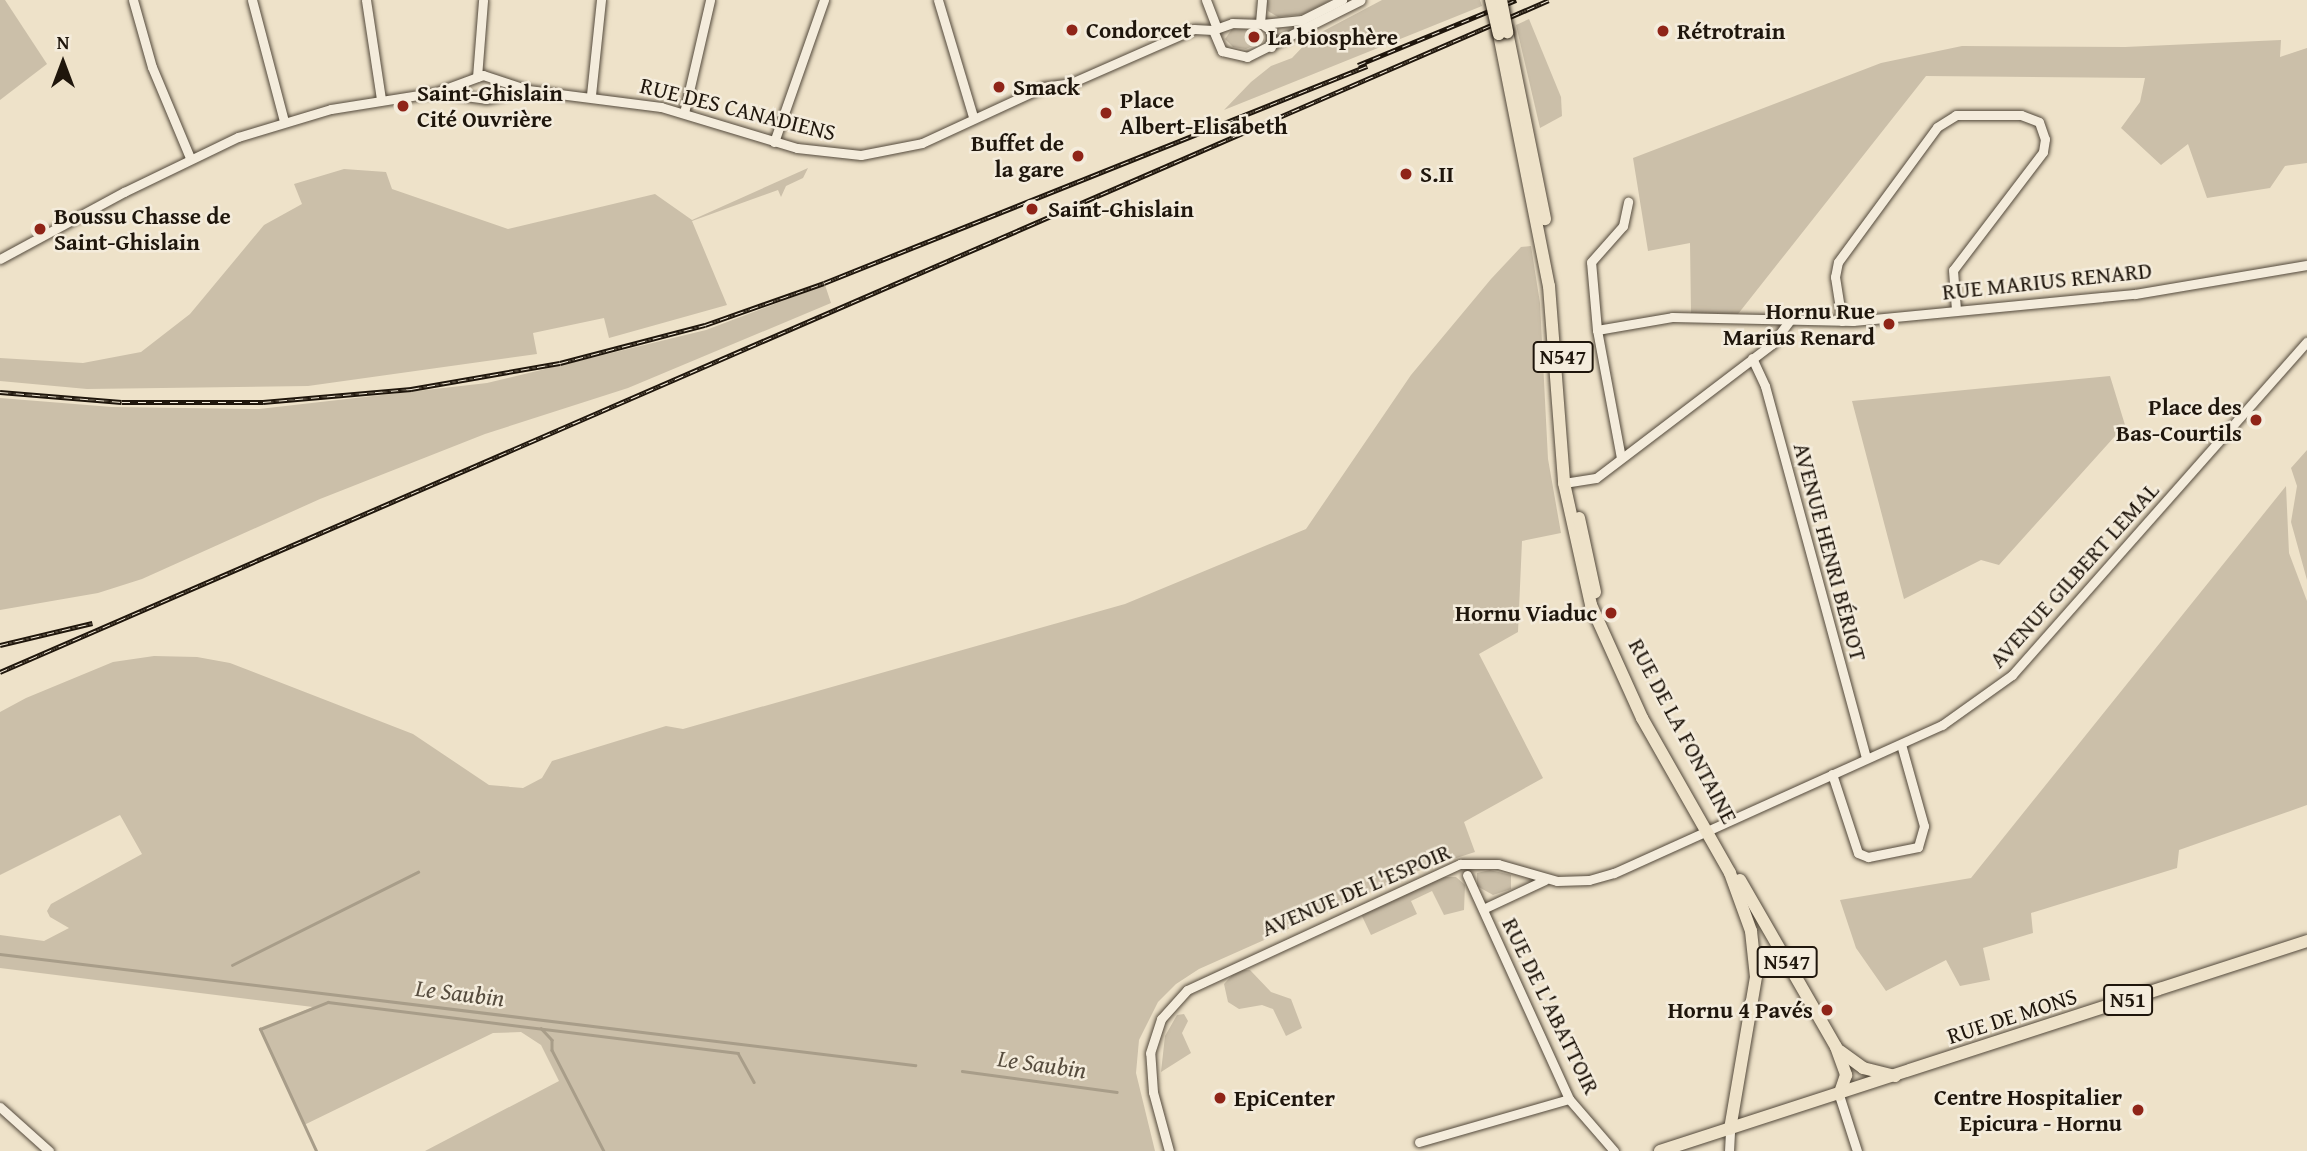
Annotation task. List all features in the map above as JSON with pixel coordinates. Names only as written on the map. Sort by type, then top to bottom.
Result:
[{"type":"main road","name":"N547","points":[[1491,0],[1503,33]]},
{"type":"main road","points":[[1501,0],[1503,33]]},
{"type":"main road","name":"RUE DE LA FONTAINE","points":[[1503,33],[1558,305],[1568,483],[1594,589],[1611,639],[1644,709],[1730,873],[1747,914],[1755,964],[1730,1129]]},
{"type":"main road","name":"RUE DE LA FONTAINE","points":[[1707,830],[1739,877],[1784,958]]},
{"type":"main road","name":"RUE DE MONS","points":[[1730,1129],[2307,941]]},
{"type":"main road","name":"N547","points":[[1784,958],[1836,1047]]},
{"type":"main road","points":[[1836,1047],[1863,1068],[1896,1076]]},
{"type":"main road","points":[[1836,1047],[1846,1075],[1839,1095]]},
{"type":"main road","name":"N51","points":[[1660,1151],[1730,1129]]},
{"type":"main road","name":"N51","points":[[1686,1151],[1717,1140],[1730,1129]]},
{"type":"street","points":[[133,0],[152,66],[190,158]]},
{"type":"street","points":[[252,0],[284,121]]},
{"type":"street","points":[[366,0],[381,99]]},
{"type":"street","points":[[477,97],[476,79],[482,57],[483,0]]},
{"type":"street","points":[[591,94],[601,0]]},
{"type":"street","points":[[684,113],[710,0]]},
{"type":"street","points":[[774,142],[824,0]]},
{"type":"street","points":[[937,0],[973,117],[1047,85],[1071,83],[1194,29],[1302,20],[1342,0]]},
{"type":"street","points":[[1206,0],[1216,43],[1230,55],[1247,57],[1361,0]]},
{"type":"street","points":[[1261,23],[1262,0]]},
{"type":"street","points":[[1261,23],[1271,30],[1271,47]]},
{"type":"street","points":[[482,57],[493,79],[493,95]]},
{"type":"street","name":"RUE DES CANADIENS","points":[[0,259],[190,158],[284,121],[381,99],[437,92],[476,79],[493,79],[528,90]]},
{"type":"street","name":"RUE DES CANADIENS","points":[[437,92],[477,97],[528,90],[591,94],[684,113],[774,142],[837,155],[874,154],[922,143],[973,117]]},
{"type":"street","points":[[1842,321],[1838,262],[1937,127],[1956,115],[2021,115],[2039,122],[2045,139],[2043,152],[1953,270],[1956,310]]},
{"type":"street","points":[[1621,458],[1597,330],[1591,262],[1623,226],[1628,202]]},
{"type":"street","name":"RUE MARIUS RENARD","points":[[1597,330],[1672,317],[1842,321],[2134,294],[2307,265]]},
{"type":"street","points":[[1568,483],[1596,478],[1782,334],[1790,320]]},
{"type":"street","name":"AVENUE GILBERT LEMAL","points":[[1707,830],[1901,744],[1975,705],[2012,675],[2307,342]]},
{"type":"street","name":"AVENUE HENRI BÉRIOT","points":[[1752,358],[1765,386],[1867,758]]},
{"type":"street","points":[[1832,774],[1858,853],[1868,857],[1918,847],[1924,826],[1901,744]]},
{"type":"street","name":"AVENUE DE L'ESPOIR","points":[[1169,1151],[1153,1092],[1150,1053],[1161,1019],[1187,990],[1460,864],[1498,864],[1545,880],[1594,879],[1707,830]]},
{"type":"street","name":"RUE DE L'ABATTOIR","points":[[1466,874],[1569,1099],[1614,1151]]},
{"type":"street","name":"RUE DE L'ABATTOIR","points":[[1483,909],[1545,880]]},
{"type":"street","points":[[1755,964],[1784,958]]},
{"type":"street","points":[[1839,1095],[1857,1151]]},
{"type":"street","points":[[1419,1142],[1569,1099]]},
{"type":"street","points":[[0,1107],[49,1151]]},
{"type":"street","points":[[1729,1151],[1730,1129]]},
{"type":"shaded area","points":[[0,0],[5,0],[47,64],[0,100]]},
{"type":"shaded area","points":[[1266,0],[1331,0],[1304,14],[1278,17],[1268,11]]},
{"type":"shaded area","points":[[1382,0],[1480,0],[1482,6],[1224,110],[1251,82],[1271,66],[1292,58],[1312,37]]},
{"type":"shaded area","points":[[1529,19],[1561,97],[1562,116],[1540,128],[1516,25]]},
{"type":"shaded area","points":[[1232,29],[1258,29],[1264,41],[1246,49],[1233,47],[1225,39]]},
{"type":"shaded area","points":[[2281,40],[2280,57],[2307,48],[2307,163],[2285,166],[2270,188],[2207,198],[2188,144],[2161,165],[2121,128],[2140,102],[2145,78],[1926,76],[1738,314],[1691,313],[1690,243],[1648,251],[1633,158],[1881,63],[1962,46],[2125,47]]},
{"type":"shaded area","points":[[808,168],[803,178],[786,186],[781,197],[778,190],[692,221],[727,305],[609,338],[604,318],[533,333],[537,354],[308,386],[87,389],[0,381],[0,358],[83,363],[141,352],[190,314],[264,225],[302,204],[294,184],[344,169],[386,172],[392,189],[508,229],[655,194],[692,220]]},
{"type":"shaded area","points":[[1531,246],[1540,303],[1548,459],[1561,533],[1522,541],[1518,632],[1479,654],[1543,778],[1464,822],[1475,852],[1425,868],[1199,969],[1176,984],[1158,1002],[1139,1040],[1136,1073],[1155,1151],[425,1151],[559,1081],[541,1045],[521,1032],[493,1033],[304,1125],[260,1029],[313,1007],[0,968],[0,935],[44,941],[69,928],[50,917],[47,911],[51,904],[142,854],[120,815],[0,875],[0,712],[26,698],[113,662],[154,656],[197,657],[230,663],[413,734],[489,785],[523,788],[542,778],[552,761],[666,726],[683,729],[1125,604],[1306,529],[1411,375],[1491,279],[1521,247]]},
{"type":"shaded area","points":[[825,285],[831,303],[628,388],[485,434],[320,499],[142,579],[98,593],[0,610],[0,398],[112,407],[259,409],[487,383],[706,330]]},
{"type":"shaded area","points":[[2110,376],[2125,425],[1999,565],[1981,560],[1904,599],[1852,401]]},
{"type":"shaded area","points":[[2307,450],[2307,580],[2291,522],[2297,486],[2291,468]]},
{"type":"shaded area","points":[[2286,486],[2289,553],[2307,601],[2307,805],[2179,850],[2177,868],[2031,913],[2033,933],[1983,948],[1990,980],[1960,986],[1946,960],[1886,991],[1856,948],[1840,900],[1971,878]]},
{"type":"shaded area","points":[[1490,870],[1511,875],[1511,889],[1493,895],[1477,886],[1477,873]]},
{"type":"shaded area","points":[[1443,877],[1456,877],[1465,885],[1464,910],[1444,915],[1432,891],[1411,901],[1417,914],[1371,935],[1361,914]]},
{"type":"shaded area","points":[[1237,970],[1250,970],[1271,992],[1291,999],[1302,1028],[1286,1036],[1273,1009],[1262,1005],[1239,1009],[1228,1002],[1224,984]]},
{"type":"shaded area","points":[[1184,1014],[1188,1021],[1182,1033],[1191,1053],[1161,1072],[1165,1036],[1177,1015]]},
{"type":"waterway","points":[[232,965],[418,872]]},
{"type":"waterway","name":"Le Saubin","points":[[0,954],[915,1065]]},
{"type":"waterway","points":[[316,1151],[260,1029],[328,1002],[738,1053],[754,1082]]},
{"type":"waterway","points":[[541,1028],[552,1040],[552,1050],[604,1151]]},
{"type":"waterway","name":"Le Saubin","points":[[962,1071],[1117,1092]]},
{"type":"railway","points":[[1358,65],[1516,0]]},
{"type":"railway","points":[[0,672],[1549,0]]},
{"type":"railway","points":[[0,392],[122,402],[263,402],[411,389],[560,363],[705,325],[824,283],[1367,66]]},
{"type":"railway","points":[[0,645],[92,623]]},
{"type":"place","name":"Condorcet","points":[[1072,30]]},
{"type":"place","name":"Rétrotrain","points":[[1663,31]]},
{"type":"place","name":"La biosphère","points":[[1254,37]]},
{"type":"place","name":"Smack","points":[[999,87]]},
{"type":"place","name":"Saint-Ghislain Cité Ouvrière","points":[[403,106]]},
{"type":"place","name":"Place Albert-Elisabeth","points":[[1106,113]]},
{"type":"place","name":"Buffet de la gare","points":[[1078,156]]},
{"type":"place","name":"S.II","points":[[1406,174]]},
{"type":"place","name":"Saint-Ghislain","points":[[1032,209]]},
{"type":"place","name":"Boussu Chasse de Saint-Ghislain","points":[[40,229]]},
{"type":"place","name":"Hornu Rue Marius Renard","points":[[1889,324]]},
{"type":"place","name":"Place des Bas-Courtils","points":[[2256,420]]},
{"type":"place","name":"Hornu Viaduc","points":[[1611,613]]},
{"type":"place","name":"Hornu 4 Pavés","points":[[1827,1010]]},
{"type":"place","name":"EpiCenter","points":[[1220,1098]]},
{"type":"place","name":"Centre Hospitalier Epicura - Hornu","points":[[2138,1110]]}]
